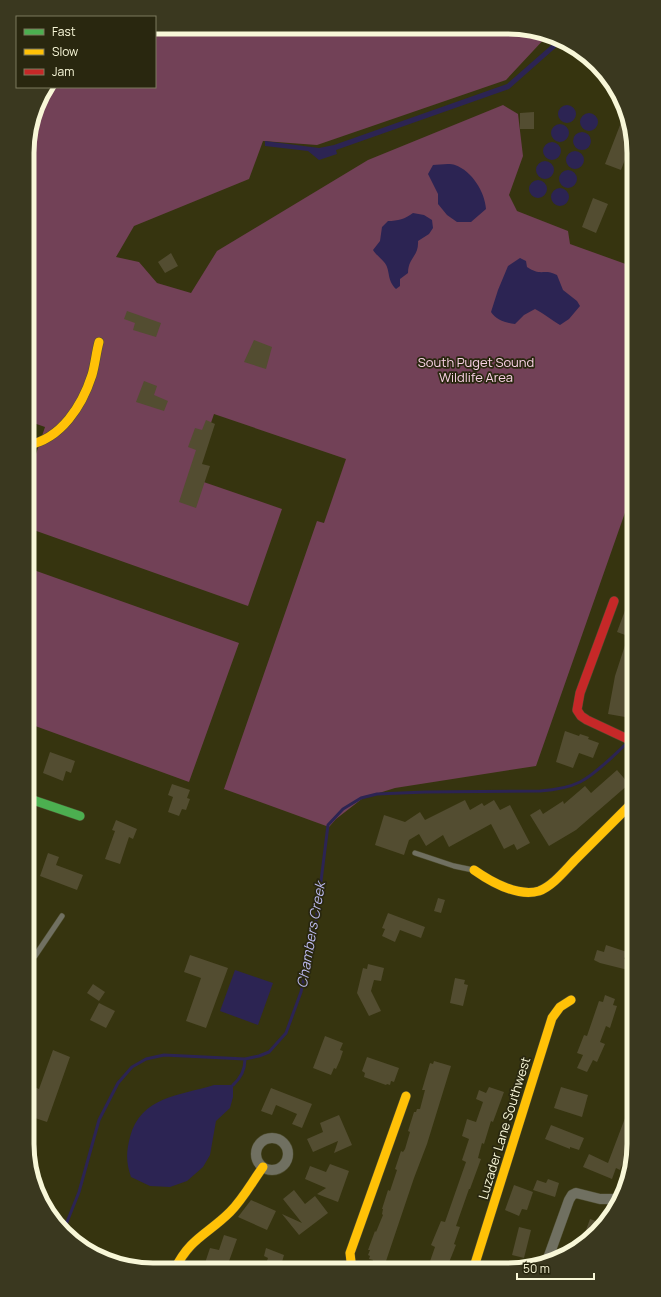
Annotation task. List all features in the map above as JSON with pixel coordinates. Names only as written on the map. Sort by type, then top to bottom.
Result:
[{"type":"street","points":[[34,444],[49,438],[62,427],[78,406],[91,378],[99,342]]},
{"type":"street","points":[[614,601],[577,702],[580,714],[592,722],[627,739]]},
{"type":"street","points":[[34,800],[80,816]]},
{"type":"street","points":[[474,870],[489,880],[518,890],[530,892],[539,891],[548,886],[558,877],[627,808]]},
{"type":"street","name":"Luzader Lane Southwest","points":[[475,1263],[552,1018],[560,1007],[571,1000]]},
{"type":"street","points":[[351,1263],[350,1253],[406,1096]]},
{"type":"street","points":[[177,1263],[188,1246],[230,1211],[263,1167]]},
{"type":"street","points":[[549,1256],[572,1195],[576,1193],[600,1199],[613,1200]]},
{"type":"lane","points":[[415,853],[454,866],[474,870]]},
{"type":"lane","points":[[34,957],[62,916]]},
{"type":"green space","name":"South Puget Sound Wildlife Area","points":[[156,34],[516,34],[544,39],[506,80],[317,145],[263,141],[249,179],[134,226],[116,257],[139,262],[157,283],[191,293],[217,251],[368,160],[503,105],[518,114],[523,156],[509,195],[517,211],[568,231],[570,244],[627,264],[627,507],[536,766],[395,788],[363,798],[336,819],[329,827],[224,789],[317,521],[324,523],[346,459],[214,414],[192,478],[282,509],[248,606],[34,530],[34,460],[45,427],[34,423],[34,145],[36,129],[43,107],[53,88],[156,88]]},
{"type":"green space","points":[[34,570],[239,643],[189,782],[34,726]]},
{"type":"shaded area","points":[[554,43],[559,45],[509,89],[336,150],[337,154],[319,160],[308,151],[265,146],[265,141],[319,148],[334,145],[507,84]]},
{"type":"shaded area","points":[[563,105],[571,105],[576,110],[574,121],[571,123],[563,123],[558,118],[558,110]]},
{"type":"shaded area","points":[[585,113],[593,113],[598,118],[596,129],[593,131],[585,131],[580,126],[580,118]]},
{"type":"shaded area","points":[[556,124],[564,124],[569,129],[567,140],[564,142],[556,142],[551,137],[551,129]]},
{"type":"shaded area","points":[[578,132],[586,132],[591,137],[589,148],[586,150],[578,150],[573,145],[573,137]]},
{"type":"shaded area","points":[[548,142],[556,142],[561,147],[559,158],[556,160],[548,160],[543,155],[543,147]]},
{"type":"shaded area","points":[[571,151],[579,151],[584,156],[582,167],[579,169],[571,169],[566,164],[566,156]]},
{"type":"shaded area","points":[[541,161],[549,161],[554,166],[552,177],[549,179],[541,179],[536,174],[536,166]]},
{"type":"shaded area","points":[[453,164],[467,172],[480,189],[486,209],[471,222],[457,222],[447,215],[438,204],[438,194],[428,174],[433,165]]},
{"type":"shaded area","points":[[564,170],[572,170],[577,175],[575,186],[572,188],[564,188],[559,183],[559,175]]},
{"type":"shaded area","points":[[534,180],[542,180],[547,185],[545,196],[542,198],[534,198],[529,193],[529,185]]},
{"type":"shaded area","points":[[556,188],[564,188],[569,193],[567,204],[564,206],[556,206],[551,201],[551,193]]},
{"type":"shaded area","points":[[413,213],[424,215],[432,220],[433,228],[429,234],[418,241],[417,250],[408,268],[408,273],[400,279],[400,286],[396,289],[391,282],[386,265],[373,250],[380,241],[382,227],[388,221],[395,221],[407,217]]},
{"type":"shaded area","points":[[520,258],[526,261],[527,267],[532,270],[549,272],[557,275],[563,290],[577,301],[580,306],[569,319],[560,325],[535,309],[524,315],[515,324],[502,321],[493,315],[491,312],[508,266]]},
{"type":"shaded area","points":[[235,970],[273,983],[258,1025],[220,1011]]},
{"type":"shaded area","points":[[214,1085],[233,1085],[233,1097],[230,1108],[216,1121],[210,1155],[203,1167],[187,1181],[170,1187],[150,1186],[131,1177],[127,1162],[129,1142],[135,1123],[143,1113],[152,1105],[175,1095]]},
{"type":"building","points":[[534,112],[534,129],[520,129],[520,113]]},
{"type":"building","points":[[623,120],[625,129],[627,154],[621,170],[605,164]]},
{"type":"building","points":[[593,198],[608,204],[596,233],[582,227]]},
{"type":"building","points":[[171,253],[178,266],[165,273],[158,262]]},
{"type":"building","points":[[127,311],[161,323],[156,337],[133,330],[135,323],[124,319]]},
{"type":"building","points":[[254,340],[272,347],[266,369],[244,362]]},
{"type":"building","points":[[144,381],[157,386],[154,395],[168,401],[164,411],[136,402]]},
{"type":"building","points":[[206,420],[215,424],[202,464],[210,466],[196,508],[179,502],[196,450],[188,447],[195,428],[202,430]]},
{"type":"building","points":[[627,605],[627,636],[617,632]]},
{"type":"building","points":[[627,639],[627,707],[625,717],[608,714],[615,676]]},
{"type":"building","points":[[565,731],[579,736],[580,734],[589,737],[588,739],[599,743],[593,758],[579,753],[573,768],[556,762]]},
{"type":"building","points":[[50,752],[75,761],[71,773],[66,771],[63,781],[43,773]]},
{"type":"building","points":[[617,770],[627,782],[627,786],[576,830],[549,846],[530,815],[540,809],[543,814],[563,801],[564,804],[585,786],[591,793]]},
{"type":"building","points":[[172,784],[190,790],[187,798],[190,799],[186,810],[182,809],[179,816],[168,812],[173,797],[168,795]]},
{"type":"building","points":[[465,800],[470,810],[482,803],[484,806],[494,800],[500,810],[510,805],[530,843],[517,850],[514,844],[504,849],[491,824],[449,847],[443,835],[426,846],[419,834],[409,840],[404,855],[375,845],[384,815],[405,822],[420,812],[425,820]]},
{"type":"building","points":[[116,820],[137,829],[133,839],[129,837],[120,864],[105,859],[115,831],[112,830]]},
{"type":"building","points":[[48,853],[59,857],[56,865],[83,875],[77,890],[40,876]]},
{"type":"building","points":[[438,898],[445,900],[441,913],[434,911]]},
{"type":"building","points":[[388,913],[425,927],[421,938],[400,930],[395,942],[382,936],[385,929],[382,928]]},
{"type":"building","points":[[606,945],[627,952],[624,959],[627,960],[627,970],[594,960],[597,950],[604,952]]},
{"type":"building","points":[[190,955],[228,968],[206,1028],[186,1021],[201,978],[184,972]]},
{"type":"building","points":[[368,964],[384,968],[381,981],[374,980],[371,991],[381,1011],[369,1016],[357,993],[363,968],[367,969]]},
{"type":"building","points":[[455,978],[465,980],[464,984],[468,985],[463,1006],[450,1003]]},
{"type":"building","points":[[93,984],[105,992],[99,1001],[87,993]]},
{"type":"building","points":[[605,995],[615,999],[613,1005],[617,1006],[610,1028],[606,1026],[600,1042],[605,1044],[597,1062],[593,1060],[587,1072],[577,1068],[583,1055],[577,1053],[584,1035],[587,1036],[599,1001],[603,1002]]},
{"type":"building","points":[[99,1003],[115,1011],[106,1028],[90,1020]]},
{"type":"building","points":[[325,1036],[343,1043],[340,1050],[343,1051],[340,1060],[336,1069],[334,1068],[331,1075],[313,1068]]},
{"type":"building","points":[[53,1050],[70,1057],[47,1122],[34,1118],[34,1087],[39,1089]]},
{"type":"building","points":[[367,1057],[399,1068],[394,1082],[391,1081],[390,1085],[386,1085],[364,1077],[365,1073],[362,1071]]},
{"type":"building","points":[[434,1061],[451,1066],[427,1144],[385,1263],[372,1263],[373,1260],[369,1259],[370,1256],[368,1255],[370,1250],[368,1250],[383,1215],[382,1209],[388,1190],[390,1191],[397,1170],[395,1169],[401,1151],[403,1152],[405,1149],[410,1132],[408,1131],[414,1112],[416,1112],[417,1109],[420,1109],[425,1090],[422,1090],[430,1063],[433,1064]]},
{"type":"building","points":[[489,1087],[504,1092],[493,1122],[491,1121],[484,1144],[482,1143],[478,1158],[481,1159],[456,1226],[460,1227],[454,1244],[456,1245],[449,1263],[429,1263],[435,1247],[431,1245],[441,1221],[445,1222],[466,1162],[462,1160],[469,1139],[462,1136],[467,1119],[476,1122],[483,1102],[476,1099],[479,1090],[486,1093]]},
{"type":"building","points":[[561,1087],[588,1095],[582,1117],[554,1108]]},
{"type":"building","points":[[271,1088],[312,1104],[302,1128],[292,1124],[297,1114],[276,1105],[272,1115],[261,1111]]},
{"type":"building","points":[[627,1113],[627,1152],[620,1170],[616,1168],[612,1179],[583,1167],[589,1154],[608,1163]]},
{"type":"building","points":[[339,1115],[352,1145],[334,1153],[338,1141],[313,1152],[307,1139],[323,1132],[320,1123]]},
{"type":"building","points":[[551,1125],[584,1138],[579,1150],[570,1147],[570,1149],[545,1139]]},
{"type":"building","points":[[330,1164],[349,1171],[338,1202],[317,1194],[326,1188],[305,1179],[310,1166],[326,1172]]},
{"type":"building","points":[[548,1179],[559,1183],[555,1197],[533,1190],[537,1180],[546,1183]]},
{"type":"building","points":[[514,1185],[533,1192],[527,1210],[522,1209],[519,1216],[505,1210]]},
{"type":"building","points":[[294,1190],[305,1204],[315,1196],[328,1213],[299,1235],[282,1214],[302,1223],[283,1199]]},
{"type":"building","points":[[251,1200],[276,1211],[267,1230],[238,1217]]},
{"type":"building","points":[[590,1219],[598,1222],[592,1228],[584,1235]]},
{"type":"building","points":[[519,1227],[531,1230],[524,1258],[512,1255]]},
{"type":"building","points":[[224,1235],[237,1239],[228,1263],[220,1261],[220,1263],[205,1263],[210,1248],[219,1250]]},
{"type":"building","points":[[266,1248],[284,1255],[282,1263],[266,1263],[268,1258],[264,1256]]},
{"type":"waterway","name":"Chambers Creek","points":[[65,1225],[79,1192],[99,1120],[118,1083],[132,1067],[146,1059],[164,1055],[245,1059],[259,1056],[269,1052],[286,1033],[301,992],[316,921],[328,825],[343,809],[361,798],[377,794],[540,791],[571,786],[586,779],[626,744]]},
{"type":"waterway","points":[[233,1085],[242,1073],[245,1059]]},
{"type":"traffic: fast","points":[[34,800],[80,816]]},
{"type":"traffic: slow","points":[[34,444],[51,436],[69,419],[76,409],[88,387],[99,342]]},
{"type":"traffic: slow","points":[[474,870],[496,884],[514,890],[531,892],[544,889],[559,877],[627,808]]},
{"type":"traffic: slow","points":[[475,1263],[552,1018],[560,1007],[571,1000]]},
{"type":"traffic: slow","points":[[351,1263],[350,1253],[406,1096]]},
{"type":"traffic: slow","points":[[179,1263],[193,1243],[235,1207],[263,1167]]},
{"type":"traffic: jam","points":[[614,601],[580,693],[577,710],[581,716],[587,720],[627,739]]}]
